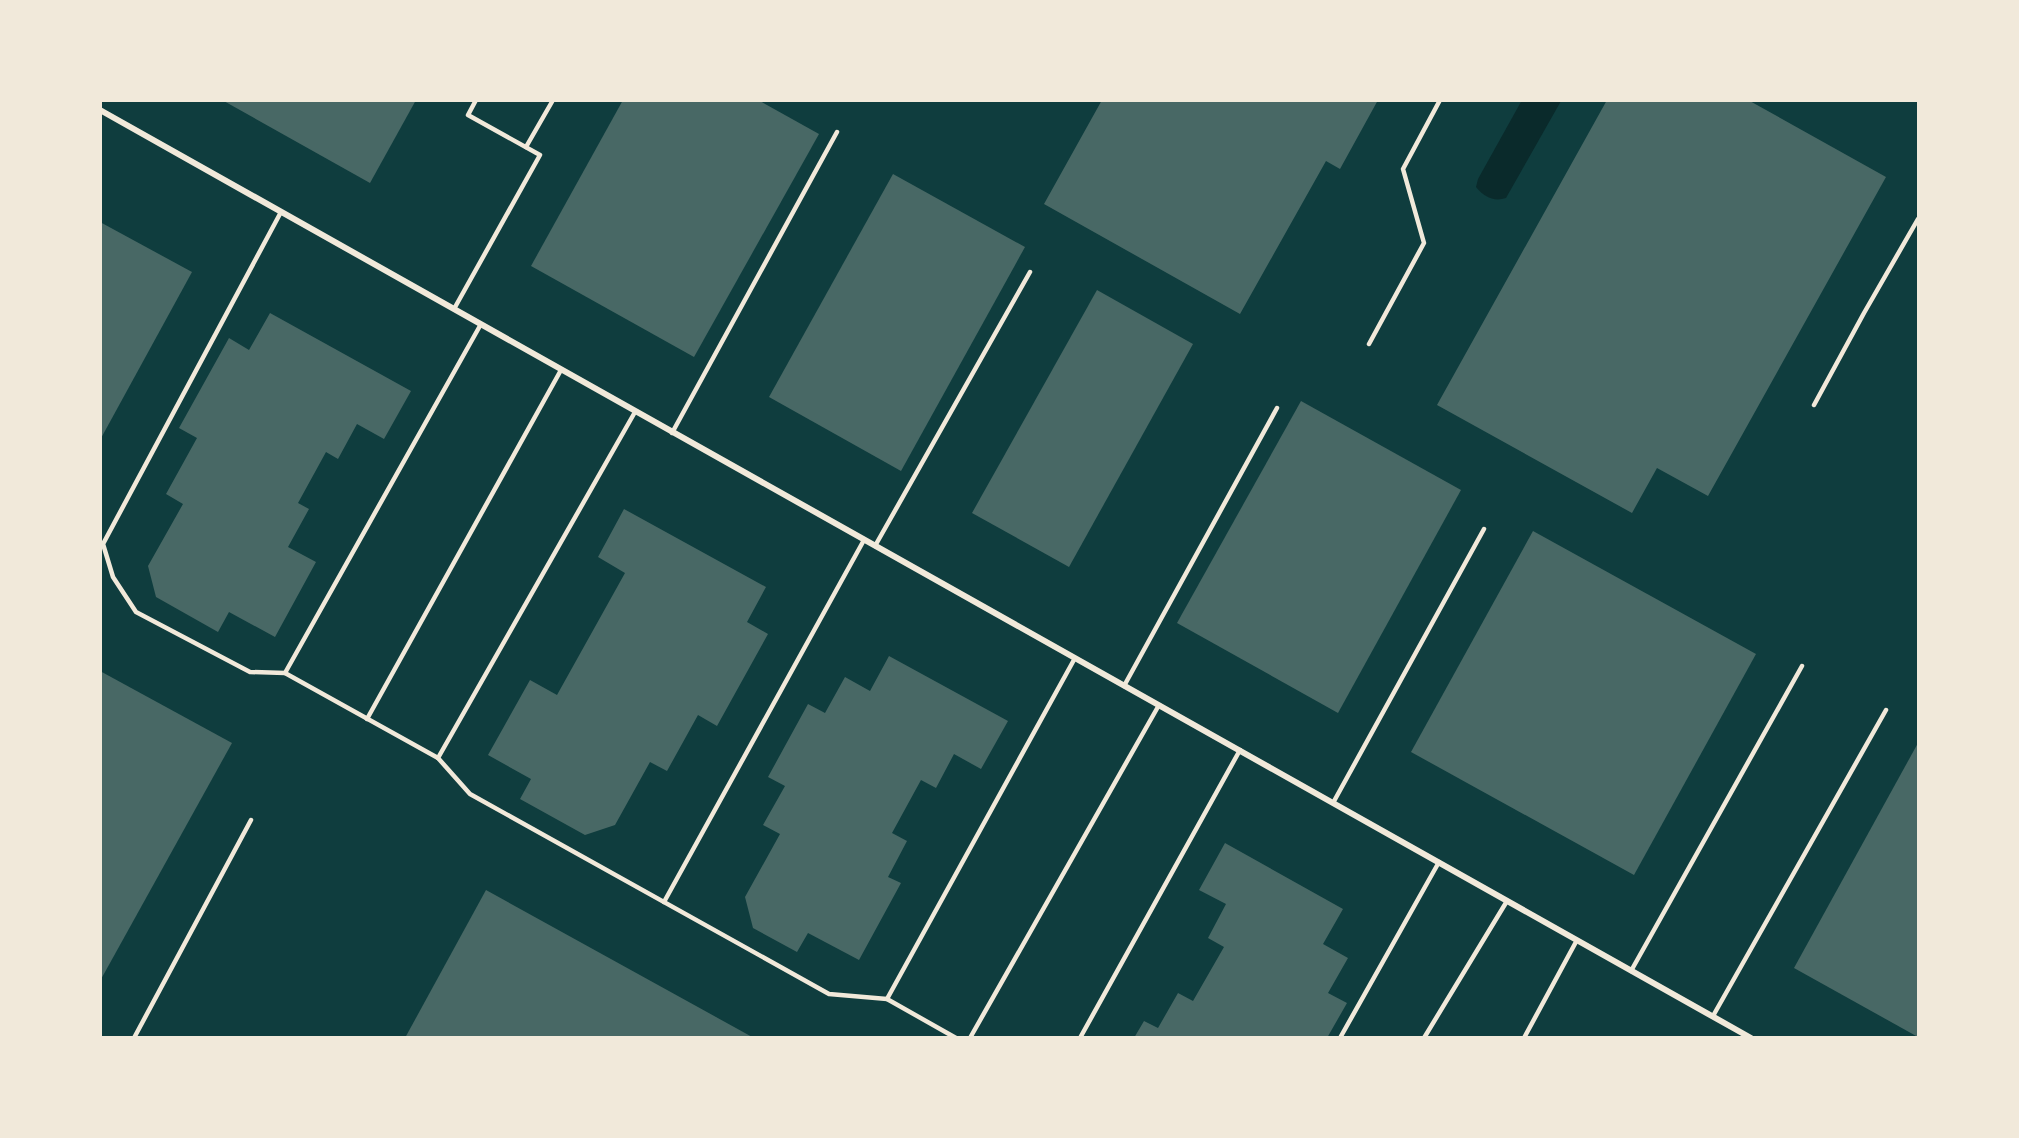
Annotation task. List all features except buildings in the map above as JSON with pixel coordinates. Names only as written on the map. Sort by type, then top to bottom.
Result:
[{"type":"street","points":[[100,111],[1751,1038]]},
{"type":"lane","points":[[454,309],[540,155],[468,115],[476,100]]},
{"type":"lane","points":[[526,147],[553,100]]},
{"type":"lane","points":[[1369,344],[1424,243],[1403,169],[1440,100]]},
{"type":"lane","points":[[672,433],[837,132]]},
{"type":"lane","points":[[281,212],[103,544],[113,577],[136,612],[250,672],[285,673],[438,758],[470,794],[829,994],[887,999],[956,1038]]},
{"type":"lane","points":[[1814,405],[1918,219]]},
{"type":"lane","points":[[875,546],[1030,272]]},
{"type":"lane","points":[[285,673],[481,324]]},
{"type":"lane","points":[[367,719],[561,370]]},
{"type":"lane","points":[[1124,686],[1276,408]]},
{"type":"lane","points":[[438,758],[635,412]]},
{"type":"lane","points":[[1333,803],[1484,529]]},
{"type":"lane","points":[[664,902],[864,540]]},
{"type":"lane","points":[[887,999],[1075,658]]},
{"type":"lane","points":[[1631,971],[1802,666]]},
{"type":"lane","points":[[970,1038],[1159,705]]},
{"type":"lane","points":[[1713,1016],[1886,710]]},
{"type":"lane","points":[[1080,1038],[1240,750]]},
{"type":"lane","points":[[134,1038],[250,820]]},
{"type":"lane","points":[[1340,1038],[1439,862]]},
{"type":"lane","points":[[1424,1038],[1507,901]]},
{"type":"lane","points":[[1524,1038],[1577,940]]},
{"type":"water","points":[[1522,100],[1561,101],[1506,198],[1490,198],[1476,187],[1478,179]]}]
